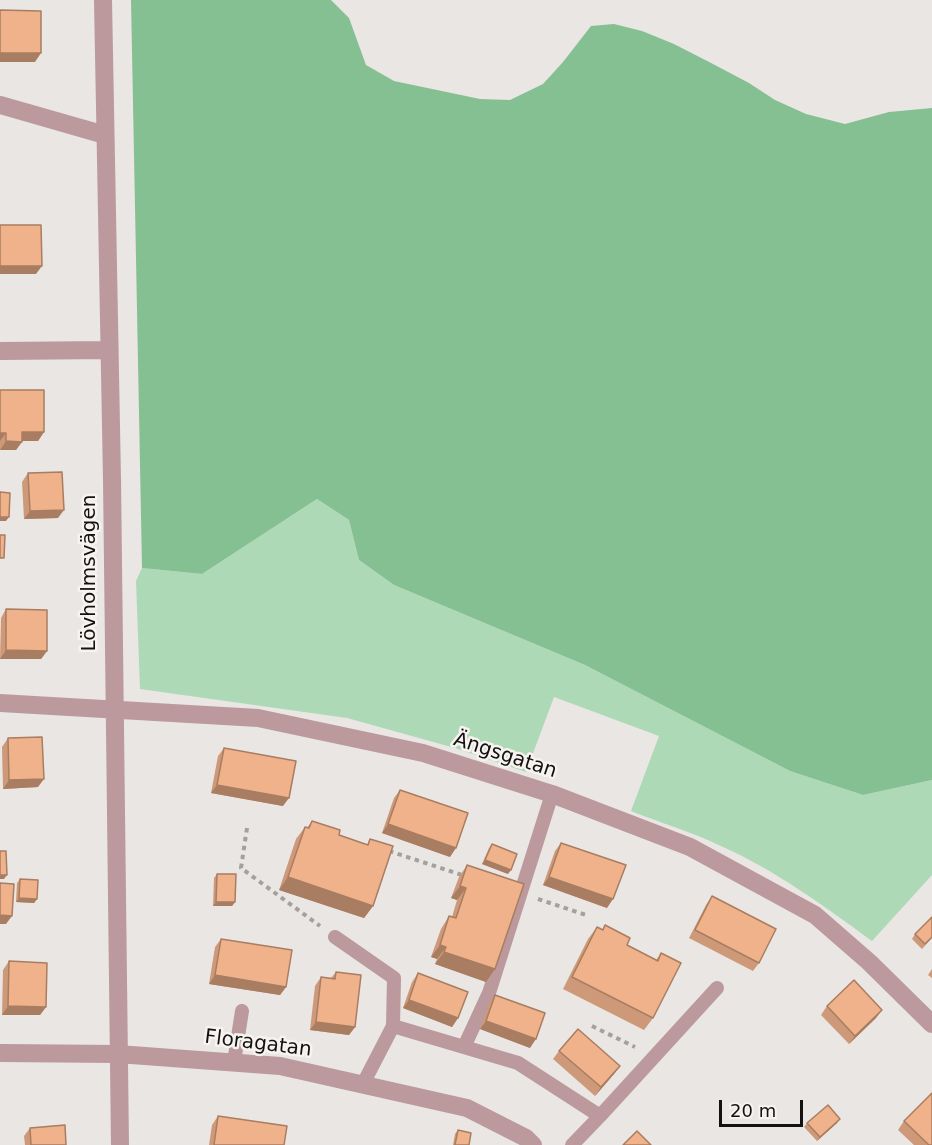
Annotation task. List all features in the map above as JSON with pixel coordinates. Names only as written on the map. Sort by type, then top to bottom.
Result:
[{"type":"street","name":"Lövholmsvägen","points":[[103,0],[120,1145]]},
{"type":"street","points":[[0,105],[105,135]]},
{"type":"street","points":[[0,351],[109,350]]},
{"type":"street","name":"Ängsgatan","points":[[0,703],[258,718],[423,753],[552,794],[690,847],[815,915],[869,962],[932,1024]]},
{"type":"street","name":"Floragatan","points":[[0,1053],[118,1054],[280,1066],[467,1108],[526,1138],[533,1145]]},
{"type":"lane","points":[[464,1047],[489,993],[552,794]]},
{"type":"lane","points":[[335,937],[394,978],[393,1026],[363,1084]]},
{"type":"lane","points":[[572,1145],[717,988]]},
{"type":"lane","points":[[234,1062],[242,1011]]},
{"type":"lane","points":[[393,1026],[518,1063],[600,1116]]},
{"type":"path","points":[[247,828],[241,868],[335,937]]},
{"type":"path","points":[[389,851],[466,876]]},
{"type":"path","points":[[522,893],[586,915]]},
{"type":"path","points":[[592,1026],[655,1056]]},
{"type":"green space","points":[[131,0],[331,0],[349,18],[366,65],[394,81],[480,99],[510,100],[543,84],[591,26],[614,24],[642,31],[674,44],[749,83],[775,100],[806,114],[845,124],[889,112],[932,108],[932,780],[863,795],[790,771],[585,665],[394,585],[359,560],[349,520],[317,499],[202,574],[142,568]]},
{"type":"green space","points":[[317,499],[349,520],[359,560],[394,585],[585,665],[790,771],[863,795],[932,780],[932,875],[872,941],[761,866],[710,841],[631,811],[659,736],[554,697],[526,772],[455,748],[347,718],[140,689],[136,581],[142,568],[202,574]]},
{"type":"building","points":[[0,10],[41,11],[41,53],[0,53]]},
{"type":"building","points":[[0,225],[41,225],[42,266],[0,266]]},
{"type":"building","points":[[0,390],[44,390],[44,432],[22,432],[22,442],[6,441],[6,433],[0,433]]},
{"type":"building","points":[[62,472],[64,510],[30,511],[28,473]]},
{"type":"building","points":[[0,492],[10,493],[9,517],[0,517]]},
{"type":"building","points":[[0,535],[5,535],[4,558],[0,558]]},
{"type":"building","points":[[6,609],[47,610],[47,651],[6,650]]},
{"type":"building","points":[[42,737],[44,779],[9,780],[8,738]]},
{"type":"building","points":[[224,748],[296,761],[289,798],[217,785]]},
{"type":"building","points":[[400,790],[468,813],[456,848],[388,824]]},
{"type":"building","points":[[312,821],[340,830],[339,835],[368,845],[370,839],[393,846],[373,906],[288,877],[305,827],[309,828]]},
{"type":"building","points":[[561,843],[626,865],[613,899],[549,877]]},
{"type":"building","points":[[492,844],[517,854],[511,870],[485,860]]},
{"type":"building","points":[[0,851],[6,851],[7,875],[0,875]]},
{"type":"building","points":[[467,865],[524,884],[495,969],[444,952],[446,947],[440,945],[449,916],[456,918],[466,888],[460,886]]},
{"type":"building","points":[[217,874],[236,874],[235,902],[216,902]]},
{"type":"building","points":[[20,879],[38,880],[37,899],[19,898]]},
{"type":"building","points":[[0,883],[14,884],[12,916],[0,915]]},
{"type":"building","points":[[712,896],[776,929],[759,963],[695,930]]},
{"type":"building","points":[[932,917],[932,937],[925,944],[915,934]]},
{"type":"building","points":[[605,925],[630,938],[627,945],[658,961],[661,953],[681,963],[653,1018],[572,977],[597,927],[603,930]]},
{"type":"building","points":[[221,939],[292,950],[286,987],[215,975]]},
{"type":"building","points":[[9,961],[47,963],[46,1007],[8,1006]]},
{"type":"building","points":[[336,972],[361,975],[355,1027],[316,1022],[321,977],[335,979]]},
{"type":"building","points":[[418,973],[468,992],[458,1018],[409,1000]]},
{"type":"building","points":[[854,980],[882,1010],[855,1036],[827,1006]]},
{"type":"building","points":[[495,995],[545,1013],[536,1039],[486,1021]]},
{"type":"building","points":[[578,1029],[620,1066],[601,1087],[559,1051]]},
{"type":"building","points":[[932,1093],[932,1145],[929,1145],[904,1121]]},
{"type":"building","points":[[828,1105],[840,1119],[820,1137],[807,1123]]},
{"type":"building","points":[[218,1116],[287,1126],[284,1145],[214,1145]]},
{"type":"building","points":[[65,1125],[66,1145],[31,1145],[30,1128]]},
{"type":"building","points":[[458,1130],[471,1133],[469,1145],[455,1145]]},
{"type":"building","points":[[637,1131],[651,1145],[623,1145]]}]
